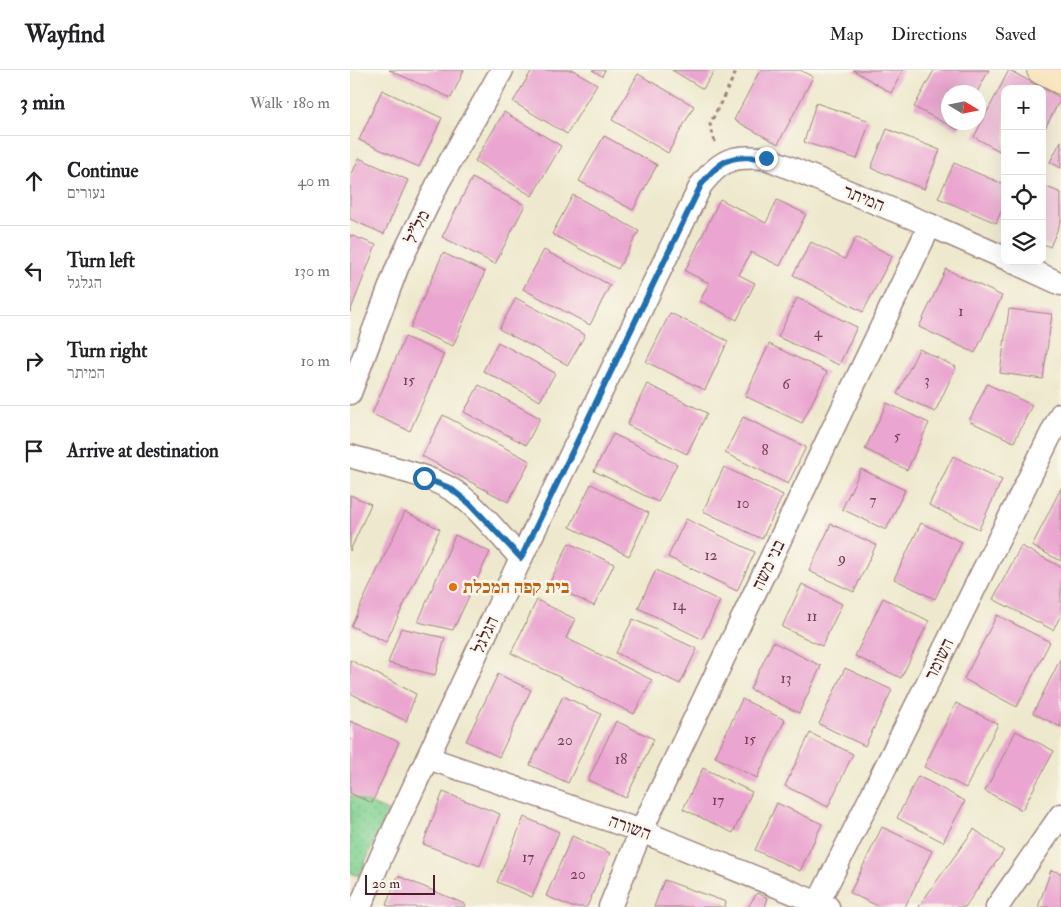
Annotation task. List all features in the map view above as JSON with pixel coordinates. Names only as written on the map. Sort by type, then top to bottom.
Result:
[{"type":"main road","points":[[1041,70],[1061,80]]},
{"type":"street","name":"מל\"ל","points":[[350,393],[397,268],[439,181],[502,70]]},
{"type":"street","name":"המיתר","points":[[720,163],[741,156],[766,158],[1001,256]]},
{"type":"street","name":"הגלגל","points":[[360,907],[381,857],[521,558],[701,185],[720,163]]},
{"type":"street","name":"בני משה","points":[[610,907],[641,831],[930,225]]},
{"type":"street","points":[[1020,265],[1061,284]]},
{"type":"street","name":"השומר","points":[[823,905],[1061,414]]},
{"type":"street","points":[[350,456],[424,478],[450,488],[470,504],[521,558]]},
{"type":"street","name":"השורה","points":[[428,758],[641,831],[823,905]]},
{"type":"street","points":[[997,907],[1061,815]]},
{"type":"path","points":[[720,163],[710,124],[737,70]]},
{"type":"green space","points":[[350,795],[388,811],[359,876],[350,873]]},
{"type":"building","points":[[389,70],[464,70],[451,98]]},
{"type":"building","points":[[532,70],[573,70],[597,84],[567,134],[513,102]]},
{"type":"building","points":[[592,70],[605,70],[602,76]]},
{"type":"building","points":[[672,70],[715,70],[703,89]]},
{"type":"building","points":[[760,70],[800,70],[813,77],[778,144],[734,120]]},
{"type":"building","points":[[853,70],[903,70],[891,93]]},
{"type":"building","points":[[934,70],[989,70],[981,85],[941,85],[941,121],[914,107]]},
{"type":"building","points":[[1009,70],[1037,85],[1001,85]]},
{"type":"building","points":[[638,74],[694,106],[668,153],[612,120]]},
{"type":"building","points":[[1001,85],[1001,152],[974,137],[978,130],[986,130],[986,114]]},
{"type":"building","points":[[382,90],[442,118],[419,167],[359,140]]},
{"type":"building","points":[[1046,90],[1061,98],[1046,126]]},
{"type":"building","points":[[816,103],[870,121],[857,159],[804,142]]},
{"type":"building","points":[[504,112],[561,146],[532,196],[475,161]]},
{"type":"building","points":[[887,129],[940,150],[924,189],[871,168]]},
{"type":"building","points":[[604,136],[657,165],[633,210],[579,181]]},
{"type":"building","points":[[1061,141],[1061,168],[1050,162]]},
{"type":"building","points":[[359,158],[408,180],[384,234],[350,219],[350,178]]},
{"type":"building","points":[[954,163],[1001,183],[1001,212],[996,223],[938,198]]},
{"type":"building","points":[[472,178],[525,205],[495,264],[442,237]]},
{"type":"building","points":[[1046,187],[1061,193],[1061,221],[1050,247],[1046,245]]},
{"type":"building","points":[[573,195],[639,231],[618,269],[552,234]]},
{"type":"building","points":[[720,199],[766,223],[777,200],[806,214],[780,266],[751,252],[739,275],[755,283],[737,320],[700,301],[709,283],[685,271]]},
{"type":"building","points":[[350,235],[376,245],[350,312]]},
{"type":"building","points":[[856,237],[892,256],[863,312],[793,275],[811,242],[845,259]]},
{"type":"building","points":[[544,250],[610,285],[590,325],[523,289]]},
{"type":"building","points":[[443,253],[485,272],[453,346],[410,328]]},
{"type":"building","points":[[946,269],[1002,296],[975,353],[919,327]]},
{"type":"building","points":[[516,298],[585,335],[568,365],[499,329]]},
{"type":"building","points":[[797,298],[857,327],[839,365],[778,337]]},
{"type":"building","points":[[1009,309],[1052,314],[1043,379],[1000,373]]},
{"type":"building","points":[[670,313],[728,341],[705,390],[646,362]]},
{"type":"building","points":[[405,337],[444,354],[410,431],[372,414]]},
{"type":"building","points":[[498,342],[555,373],[540,401],[483,371]]},
{"type":"building","points":[[769,344],[827,372],[802,423],[745,396]]},
{"type":"building","points":[[919,349],[956,367],[935,412],[897,394]]},
{"type":"building","points":[[647,384],[707,413],[687,454],[627,425]]},
{"type":"building","points":[[987,384],[1032,405],[1014,442],[969,421]]},
{"type":"building","points":[[479,385],[540,418],[526,445],[464,412]]},
{"type":"building","points":[[887,403],[929,423],[907,470],[865,449]]},
{"type":"building","points":[[443,415],[530,461],[508,502],[422,456]]},
{"type":"building","points":[[743,417],[806,447],[788,484],[725,453]]},
{"type":"building","points":[[613,434],[677,464],[658,502],[594,471]]},
{"type":"building","points":[[953,456],[1002,480],[979,529],[929,505]]},
{"type":"building","points":[[724,467],[783,495],[762,539],[703,511]]},
{"type":"building","points":[[861,469],[905,490],[886,530],[842,509]]},
{"type":"building","points":[[591,484],[649,513],[629,556],[570,527]]},
{"type":"building","points":[[1061,488],[1061,561],[1032,546]]},
{"type":"building","points":[[350,495],[371,504],[350,551]]},
{"type":"building","points":[[405,512],[440,529],[386,642],[351,626]]},
{"type":"building","points":[[686,519],[755,552],[737,591],[668,557]]},
{"type":"building","points":[[921,523],[962,542],[935,599],[894,579]]},
{"type":"building","points":[[831,524],[876,545],[854,592],[809,571]]},
{"type":"building","name":"בית קפה המכלת","points":[[455,535],[490,552],[453,630],[418,622]]},
{"type":"building","points":[[569,543],[614,564],[594,606],[549,584]]},
{"type":"building","points":[[1021,546],[1061,567],[1061,615],[1053,630],[993,599]]},
{"type":"building","points":[[656,570],[720,601],[702,639],[638,608]]},
{"type":"building","points":[[802,584],[842,604],[822,646],[782,627]]},
{"type":"building","points":[[883,598],[929,621],[901,678],[855,656]]},
{"type":"building","points":[[537,600],[575,619],[566,638],[652,680],[634,714],[511,653]]},
{"type":"building","points":[[997,615],[1050,642],[1017,707],[964,679]]},
{"type":"building","points":[[633,619],[697,649],[680,684],[616,653]]},
{"type":"building","points":[[401,628],[445,638],[435,675],[388,663]]},
{"type":"building","points":[[773,642],[821,666],[799,713],[750,689]]},
{"type":"building","points":[[1061,658],[1061,727],[1033,713]]},
{"type":"building","points":[[350,660],[416,694],[406,721],[350,693]]},
{"type":"building","points":[[845,668],[892,690],[865,746],[819,724]]},
{"type":"building","points":[[498,674],[531,690],[499,757],[466,741]]},
{"type":"building","points":[[563,696],[601,714],[568,783],[530,765]]},
{"type":"building","points":[[742,699],[785,720],[757,778],[715,757]]},
{"type":"building","points":[[956,703],[998,724],[966,788],[924,767]]},
{"type":"building","points":[[350,721],[399,742],[372,803],[350,793]]},
{"type":"building","points":[[616,721],[654,739],[626,798],[588,780]]},
{"type":"building","points":[[1016,731],[1054,751],[1022,810],[985,791]]},
{"type":"building","points":[[810,733],[853,754],[828,807],[785,786]]},
{"type":"building","points":[[703,768],[752,792],[733,833],[683,809]]},
{"type":"building","points":[[918,776],[965,801],[943,842],[897,818]]},
{"type":"building","points":[[443,792],[500,814],[480,866],[423,844]]},
{"type":"building","points":[[777,803],[822,824],[800,871],[755,850]]},
{"type":"building","points":[[524,817],[559,832],[532,897],[497,882]]},
{"type":"building","points":[[882,827],[932,851],[905,907],[880,907],[850,893]]},
{"type":"building","points":[[974,829],[1004,851],[965,907],[919,906]]},
{"type":"building","points":[[572,836],[610,853],[587,907],[572,907],[546,896]]},
{"type":"building","points":[[1051,870],[1061,873],[1061,907],[1038,907]]},
{"type":"building","points":[[398,876],[465,904],[464,907],[392,907],[386,905]]},
{"type":"building","points":[[664,880],[726,902],[725,907],[654,907]]},
{"type":"building","points":[[757,893],[768,898],[765,907],[748,907]]},
{"type":"place","name":"בית קפה המכלת","points":[[453,587]]},
{"type":"route","points":[[424,478],[450,488],[470,504],[521,558],[701,185],[720,163],[741,156],[766,158]]}]
